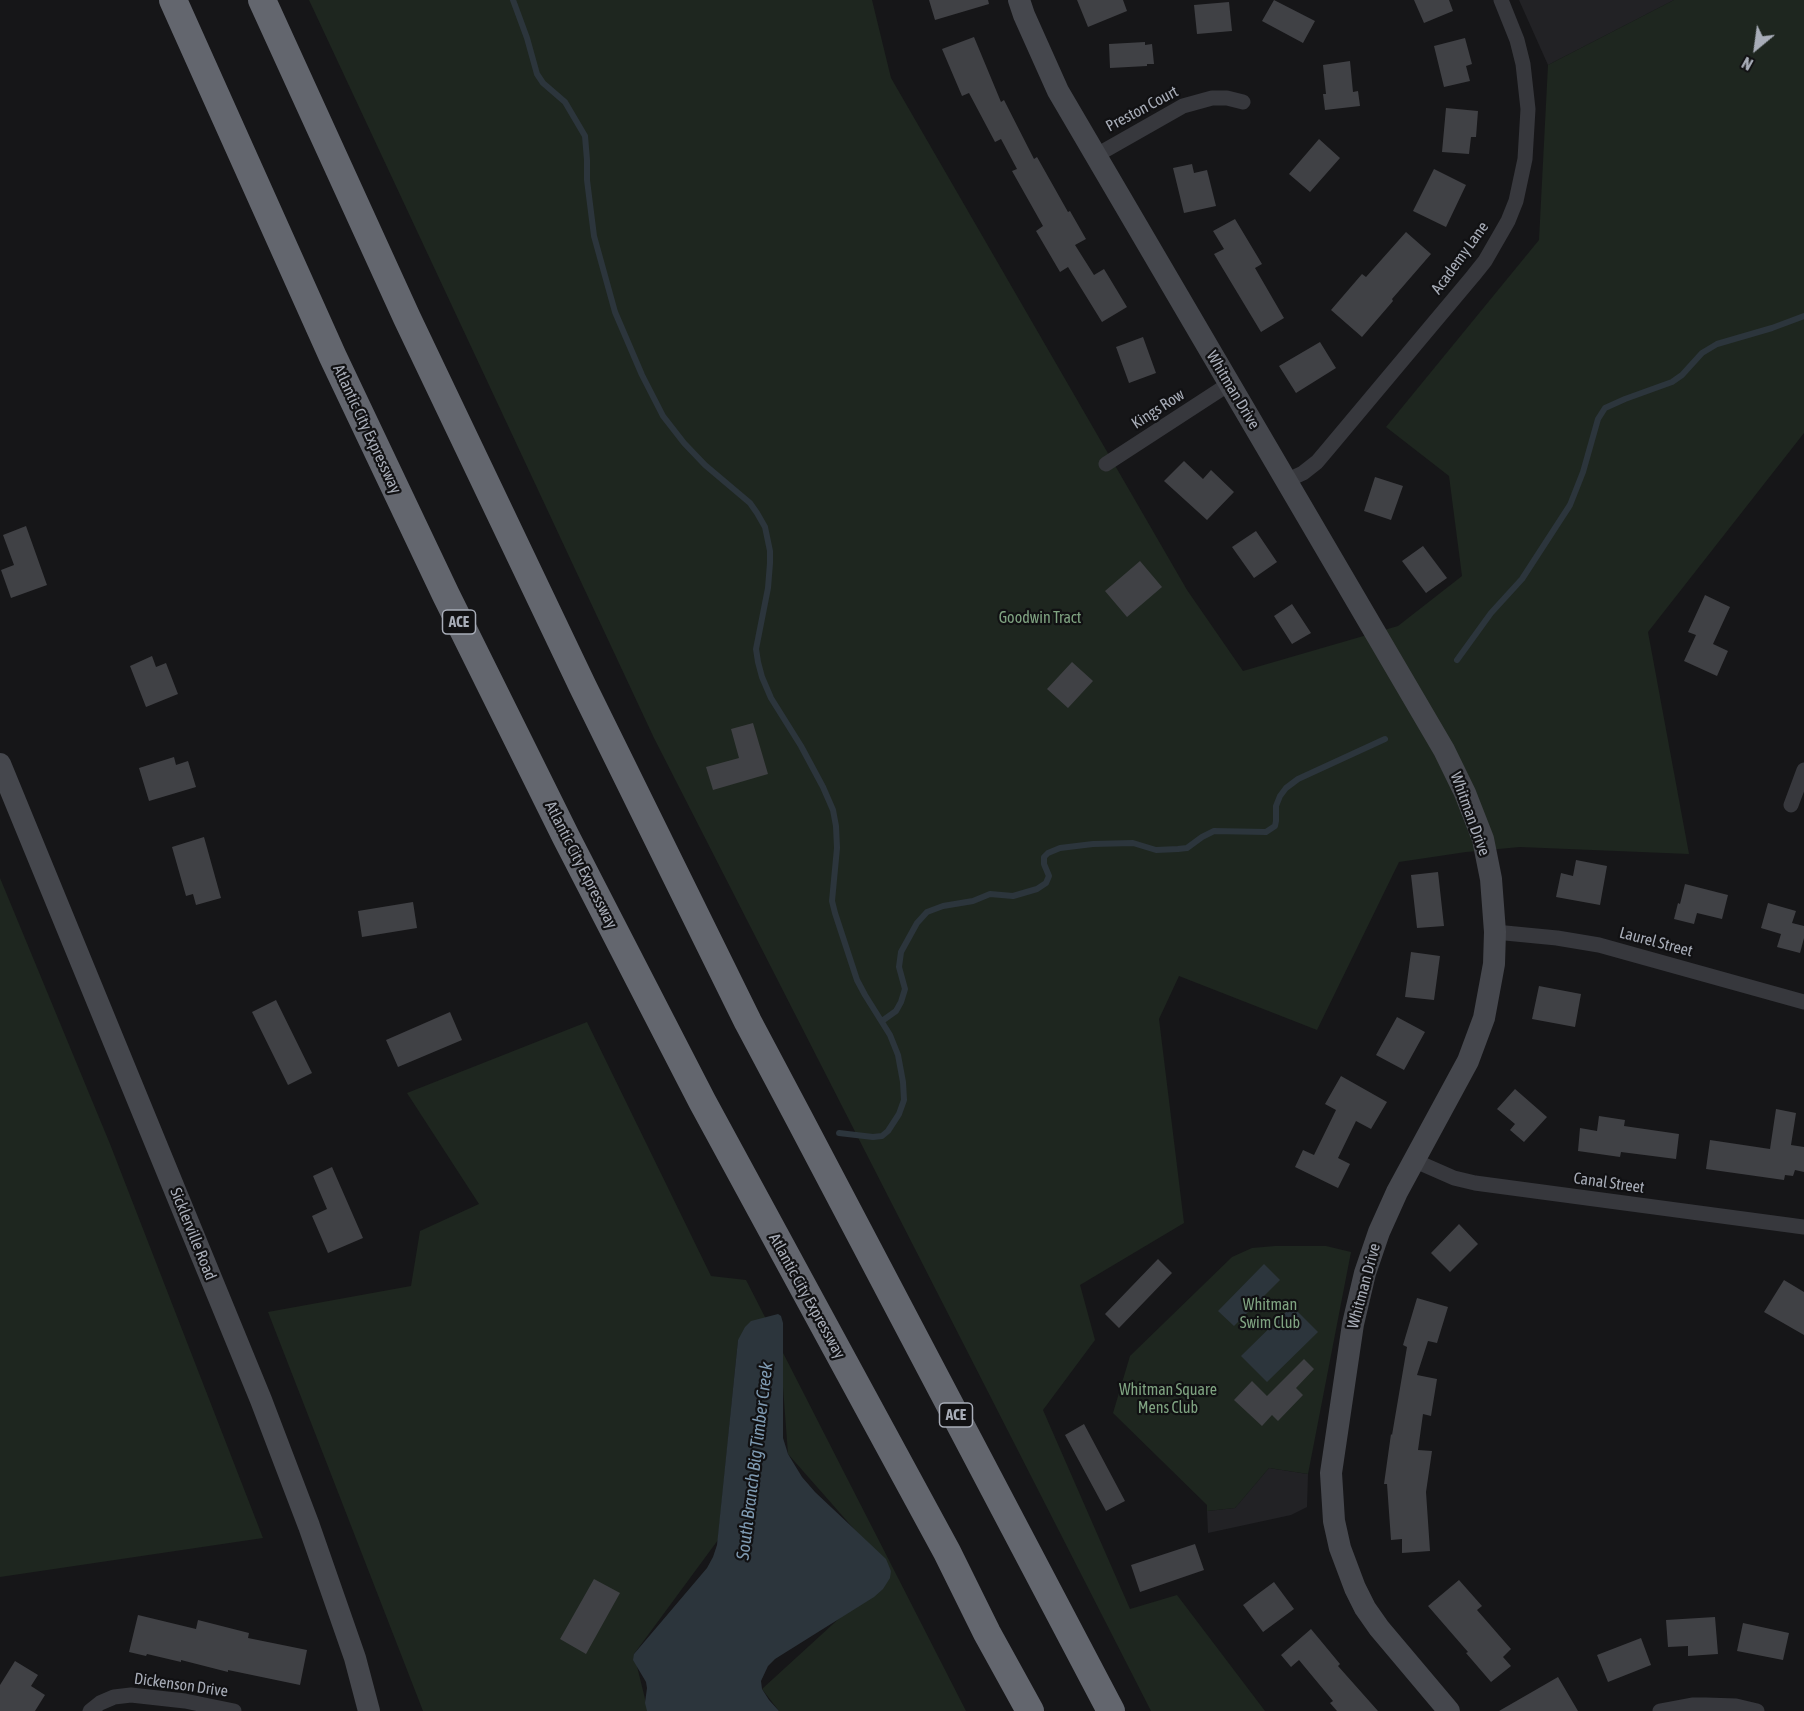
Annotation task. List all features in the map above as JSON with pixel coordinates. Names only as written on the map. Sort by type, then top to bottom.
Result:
[{"type":"highway","name":"Atlantic City Expressway","points":[[173,0],[333,357],[451,605],[566,837],[702,1101],[1030,1711]]},
{"type":"highway","name":"ACE","points":[[262,0],[407,318],[573,666],[748,1022],[1111,1711]]},
{"type":"street","name":"Whitman Drive","points":[[1019,0],[1058,91],[1455,770],[1483,839],[1491,879],[1495,932],[1494,964],[1484,1018],[1468,1061],[1413,1160],[1379,1232],[1358,1299],[1331,1473],[1334,1521],[1340,1548],[1355,1588],[1379,1628],[1449,1711]]},
{"type":"street","name":"Academy Lane","points":[[1287,480],[1303,473],[1317,462],[1485,261],[1508,221],[1516,201],[1525,159],[1528,109],[1523,64],[1517,40],[1501,0]]},
{"type":"street","name":"Preston Court","points":[[1095,156],[1182,106],[1212,98],[1227,98],[1243,102]]},
{"type":"street","name":"Kings Row","points":[[1106,464],[1229,384]]},
{"type":"street","name":"Sicklerville Road","points":[[0,764],[261,1400],[309,1526],[355,1658],[369,1711]]},
{"type":"street","points":[[1791,805],[1804,770]]},
{"type":"street","name":"Laurel Street","points":[[1495,932],[1586,942],[1804,1002]]},
{"type":"street","name":"Canal Street","points":[[1413,1160],[1446,1175],[1474,1183],[1804,1227]]},
{"type":"street","name":"Dickenson Drive","points":[[90,1711],[100,1703],[131,1695],[185,1701],[234,1711]]},
{"type":"street","points":[[1660,1711],[1706,1704],[1737,1706],[1757,1711]]},
{"type":"shaded area","points":[[1519,0],[1674,0],[1548,65]]},
{"type":"shaded area","points":[[1269,1468],[1308,1474],[1307,1507],[1291,1515],[1208,1533],[1207,1511],[1235,1508]]},
{"type":"green space","name":"Goodwin Tract","points":[[309,0],[872,0],[891,78],[1187,590],[1243,671],[1398,626],[1462,576],[1449,476],[1386,427],[1539,240],[1548,65],[1674,0],[1804,0],[1804,433],[1648,632],[1689,854],[1520,847],[1399,862],[1317,1030],[1179,976],[1159,1019],[1184,1223],[1080,1285],[1095,1340],[1043,1410],[1130,1609],[1177,1595],[1265,1711],[1151,1711],[654,738]]},
{"type":"green space","points":[[0,878],[110,1144],[263,1538],[0,1577]]},
{"type":"green space","points":[[587,1022],[711,1276],[746,1280],[767,1321],[738,1340],[718,1540],[634,1654],[648,1711],[423,1711],[268,1312],[411,1286],[420,1231],[479,1204],[407,1093]]},
{"type":"green space","points":[[1326,1246],[1351,1252],[1308,1474],[1269,1468],[1235,1508],[1207,1511],[1207,1505],[1113,1413],[1130,1356],[1232,1257],[1252,1248]]},
{"type":"green space","points":[[780,1347],[966,1711],[779,1711],[762,1689],[891,1571],[788,1454]]},
{"type":"water","points":[[1264,1264],[1280,1280],[1234,1326],[1218,1311]]},
{"type":"water","points":[[1292,1306],[1318,1332],[1267,1382],[1241,1356]]},
{"type":"water","points":[[778,1314],[783,1323],[783,1438],[788,1454],[802,1477],[815,1492],[886,1559],[891,1571],[890,1578],[874,1597],[775,1659],[768,1666],[761,1681],[762,1689],[779,1711],[647,1711],[646,1682],[633,1660],[634,1654],[707,1568],[713,1557],[717,1545],[738,1340],[751,1321]]},
{"type":"building","points":[[929,0],[988,0],[989,4],[935,20]]},
{"type":"building","points":[[1077,0],[1123,0],[1127,11],[1088,27]]},
{"type":"building","points":[[1274,0],[1315,21],[1303,43],[1262,21]]},
{"type":"building","points":[[1414,0],[1449,0],[1453,11],[1424,23]]},
{"type":"building","points":[[1229,2],[1232,31],[1197,34],[1194,5]]},
{"type":"building","points":[[974,37],[1001,102],[1004,100],[1034,159],[1037,157],[1086,239],[1075,245],[1094,275],[1104,269],[1127,307],[1102,322],[1068,267],[1060,272],[1036,231],[1043,226],[1012,171],[1017,169],[1001,139],[995,142],[969,93],[962,96],[942,49]]},
{"type":"building","points":[[1465,38],[1472,64],[1466,66],[1470,81],[1444,87],[1434,46]]},
{"type":"building","points":[[1145,42],[1145,45],[1152,44],[1154,64],[1110,68],[1109,44]]},
{"type":"building","points":[[1350,61],[1353,92],[1358,91],[1360,106],[1325,110],[1323,65]]},
{"type":"building","points":[[1446,108],[1478,111],[1476,137],[1471,137],[1469,154],[1442,152]]},
{"type":"building","points":[[1319,139],[1340,158],[1310,192],[1289,174]]},
{"type":"building","points":[[1192,164],[1194,173],[1207,170],[1216,206],[1184,213],[1173,168]]},
{"type":"building","points":[[1434,169],[1466,185],[1446,227],[1413,211]]},
{"type":"building","points":[[1235,219],[1262,264],[1255,268],[1284,318],[1261,332],[1214,254],[1224,249],[1213,231]]},
{"type":"building","points":[[1406,232],[1431,254],[1362,337],[1331,310],[1362,274],[1366,277]]},
{"type":"building","points":[[1143,337],[1156,373],[1129,383],[1116,347]]},
{"type":"building","points":[[1320,342],[1336,368],[1296,393],[1279,366]]},
{"type":"building","points":[[1184,461],[1203,479],[1211,470],[1234,492],[1207,520],[1164,481]]},
{"type":"building","points":[[1375,477],[1403,486],[1391,520],[1364,511]]},
{"type":"building","points":[[26,526],[47,585],[11,598],[1,570],[14,565],[3,535]]},
{"type":"building","points":[[1256,531],[1277,562],[1254,578],[1232,547]]},
{"type":"building","points":[[1423,546],[1447,578],[1426,593],[1402,561]]},
{"type":"building","points":[[1140,561],[1162,587],[1127,617],[1105,591]]},
{"type":"building","points":[[1705,595],[1730,607],[1713,644],[1728,651],[1717,676],[1684,661],[1696,635],[1688,632]]},
{"type":"building","points":[[1292,604],[1311,633],[1292,644],[1274,616]]},
{"type":"building","points":[[152,656],[156,667],[166,663],[178,694],[146,707],[130,666]]},
{"type":"building","points":[[1072,662],[1093,681],[1068,708],[1047,689]]},
{"type":"building","points":[[753,723],[768,774],[713,790],[706,767],[739,758],[731,729]]},
{"type":"building","points":[[174,757],[176,765],[188,761],[196,787],[149,801],[139,768]]},
{"type":"building","points":[[204,837],[221,898],[196,905],[193,894],[186,896],[172,847]]},
{"type":"building","points":[[1576,860],[1607,866],[1600,905],[1556,897],[1561,873],[1573,876]]},
{"type":"building","points":[[1438,872],[1444,926],[1417,928],[1411,875]]},
{"type":"building","points":[[1685,884],[1728,895],[1722,919],[1697,913],[1694,924],[1674,919]]},
{"type":"building","points":[[413,902],[417,928],[362,937],[358,911]]},
{"type":"building","points":[[1768,903],[1796,911],[1792,923],[1804,926],[1800,953],[1777,947],[1781,934],[1761,928]]},
{"type":"building","points":[[1411,952],[1440,956],[1434,1000],[1405,997]]},
{"type":"building","points":[[1539,986],[1581,994],[1575,1027],[1532,1019]]},
{"type":"building","points":[[276,1000],[312,1073],[288,1085],[252,1012]]},
{"type":"building","points":[[450,1012],[462,1040],[398,1067],[386,1040]]},
{"type":"building","points":[[1397,1017],[1425,1032],[1404,1070],[1376,1055]]},
{"type":"building","points":[[1341,1076],[1387,1102],[1371,1129],[1356,1121],[1338,1158],[1350,1164],[1338,1188],[1295,1167],[1303,1150],[1314,1155],[1336,1110],[1325,1104]]},
{"type":"building","points":[[1515,1089],[1547,1117],[1524,1142],[1510,1130],[1515,1124],[1497,1109]]},
{"type":"building","points":[[1776,1109],[1796,1113],[1791,1145],[1804,1147],[1804,1172],[1795,1170],[1793,1176],[1785,1175],[1784,1180],[1706,1169],[1710,1140],[1770,1149]]},
{"type":"building","points":[[1599,1116],[1625,1120],[1624,1126],[1679,1134],[1676,1159],[1621,1152],[1620,1157],[1578,1151],[1580,1128],[1597,1131]]},
{"type":"building","points":[[332,1167],[363,1238],[328,1253],[312,1216],[327,1209],[313,1176]]},
{"type":"building","points":[[1459,1224],[1478,1244],[1450,1272],[1431,1253]]},
{"type":"building","points":[[1158,1259],[1172,1273],[1119,1328],[1105,1314]]},
{"type":"building","points":[[1784,1280],[1804,1292],[1804,1335],[1764,1312]]},
{"type":"building","points":[[1417,1298],[1448,1307],[1437,1343],[1428,1341],[1417,1375],[1437,1379],[1431,1416],[1423,1414],[1418,1450],[1432,1451],[1426,1492],[1430,1551],[1402,1553],[1402,1539],[1391,1540],[1387,1484],[1384,1484],[1407,1347],[1403,1345]]},
{"type":"building","points":[[1304,1359],[1314,1369],[1296,1388],[1303,1395],[1278,1421],[1272,1415],[1262,1426],[1234,1400],[1252,1381],[1267,1396]]},
{"type":"building","points":[[1084,1424],[1125,1501],[1106,1511],[1065,1435]]},
{"type":"building","points":[[1195,1544],[1204,1570],[1140,1592],[1131,1565]]},
{"type":"building","points":[[594,1579],[620,1593],[586,1654],[560,1639]]},
{"type":"building","points":[[1459,1580],[1482,1606],[1477,1610],[1511,1649],[1503,1657],[1511,1666],[1491,1682],[1428,1606]]},
{"type":"building","points":[[1274,1582],[1294,1609],[1263,1632],[1243,1605]]},
{"type":"building","points":[[138,1615],[196,1629],[198,1620],[249,1633],[248,1638],[307,1650],[300,1685],[228,1670],[228,1672],[181,1660],[181,1662],[129,1652]]},
{"type":"building","points":[[1715,1617],[1718,1654],[1688,1656],[1688,1646],[1668,1647],[1666,1620]]},
{"type":"building","points":[[1743,1623],[1789,1633],[1783,1660],[1737,1651]]},
{"type":"building","points":[[1311,1629],[1340,1664],[1338,1666],[1378,1711],[1337,1711],[1330,1703],[1333,1701],[1299,1660],[1291,1667],[1281,1655]]},
{"type":"building","points":[[1641,1638],[1651,1665],[1608,1682],[1597,1655]]},
{"type":"building","points":[[15,1661],[38,1675],[31,1686],[45,1695],[35,1711],[0,1711],[0,1685]]},
{"type":"building","points":[[1558,1677],[1578,1711],[1499,1711]]},
{"type":"waterway","name":"South Branch Big Timber Creek","points":[[513,0],[537,74],[543,83],[565,102],[585,136],[587,180],[594,236],[615,312],[642,375],[663,416],[684,443],[705,465],[750,503],[765,527],[770,563],[768,588],[756,649],[758,662],[771,698],[801,746],[833,810],[837,848],[832,901],[835,913],[857,980],[890,1035],[898,1055],[903,1082],[904,1100],[899,1114],[882,1136],[839,1133]]},
{"type":"waterway","points":[[1457,660],[1491,613],[1522,579],[1570,505],[1583,472],[1598,419],[1605,408],[1672,382],[1682,375],[1702,353],[1717,344],[1804,316]]},
{"type":"waterway","points":[[882,1021],[896,1011],[901,1002],[905,989],[899,967],[901,952],[917,923],[927,912],[943,906],[973,901],[990,894],[1013,896],[1037,889],[1046,883],[1049,876],[1044,857],[1060,848],[1133,843],[1156,850],[1178,849],[1187,848],[1214,831],[1266,832],[1275,826],[1276,806],[1286,788],[1298,779],[1385,739]]},
{"type":"park label","name":"Whitman Swim Club","points":[[1270,1314]]},
{"type":"park label","name":"Whitman Square Mens Club","points":[[1168,1399]]}]
